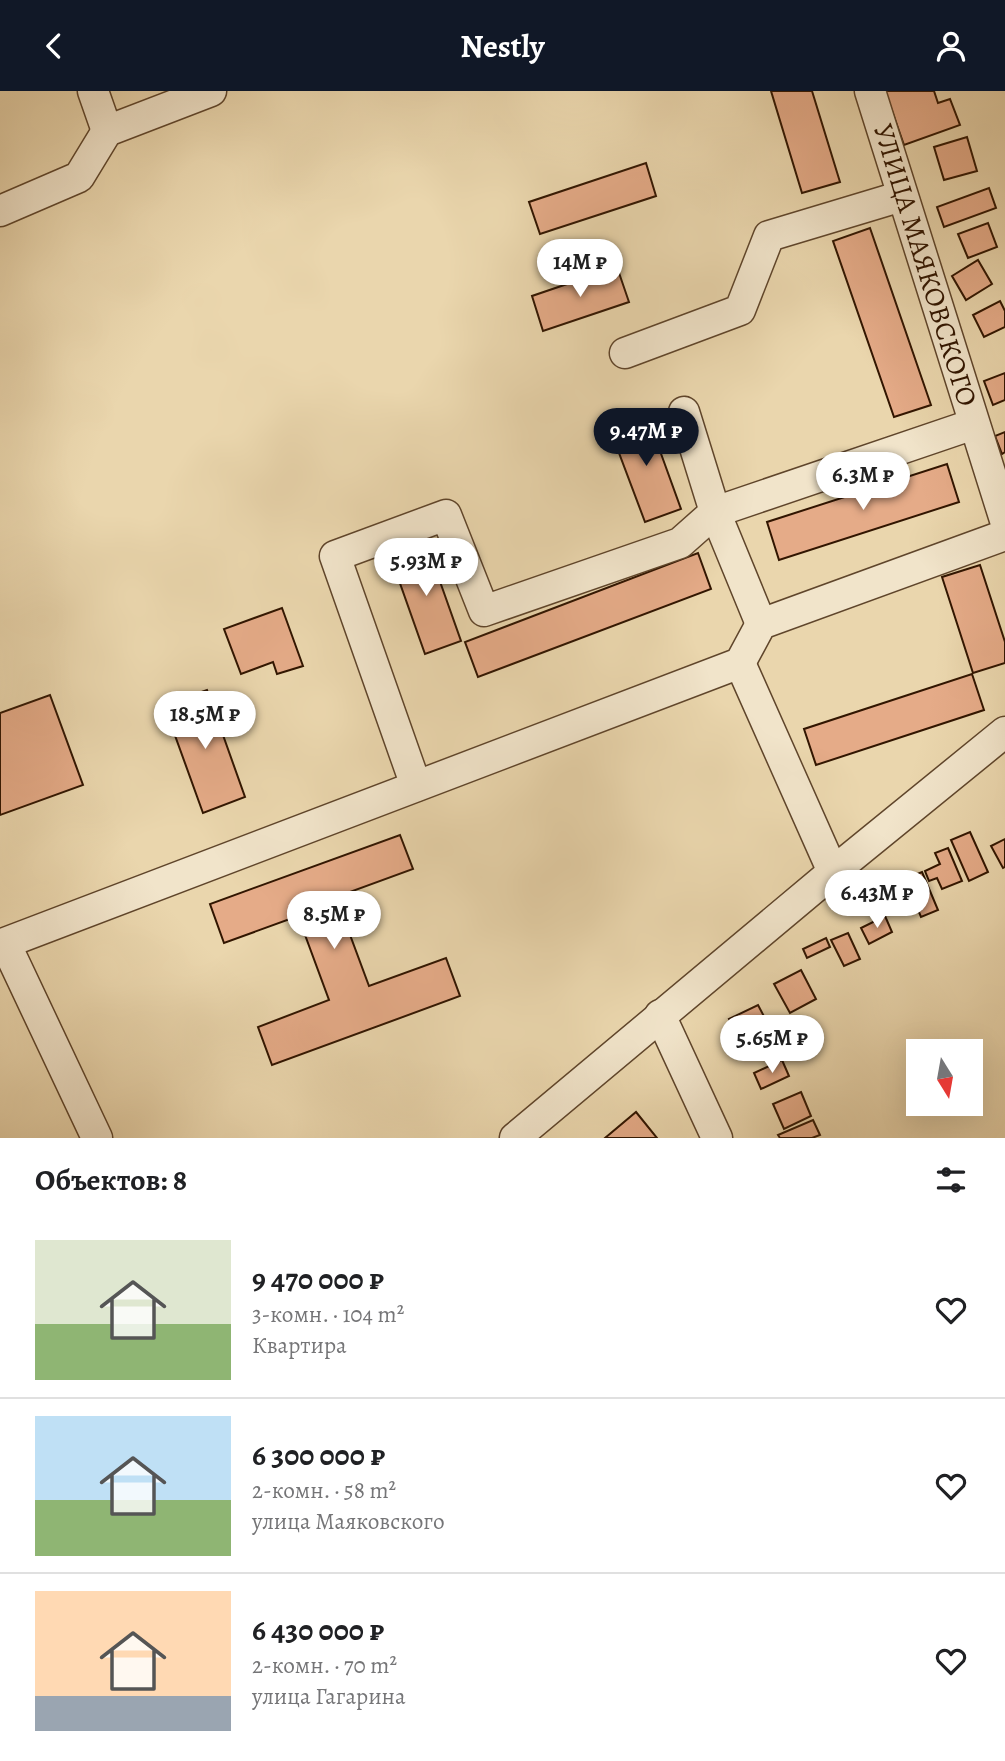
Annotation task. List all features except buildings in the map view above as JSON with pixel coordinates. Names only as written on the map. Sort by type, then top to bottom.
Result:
[{"type":"street","points":[[93,91],[107,131]]},
{"type":"street","points":[[0,211],[79,177],[107,131],[211,91]]},
{"type":"street","name":"УЛИЦА МАЯКОВСКОГО","points":[[870,91],[1005,520]]},
{"type":"street","points":[[625,353],[740,310],[769,236],[902,196]]},
{"type":"street","points":[[684,412],[715,512],[761,624]]},
{"type":"street","points":[[416,786],[335,556],[446,515],[484,611],[680,543],[715,512],[974,424]]},
{"type":"street","points":[[97,1138],[5,943],[740,663],[761,624],[1005,535]]},
{"type":"street","points":[[740,663],[833,872]]},
{"type":"street","points":[[516,1138],[660,1015],[1005,732]]},
{"type":"street","points":[[660,1015],[717,1138]]}]
